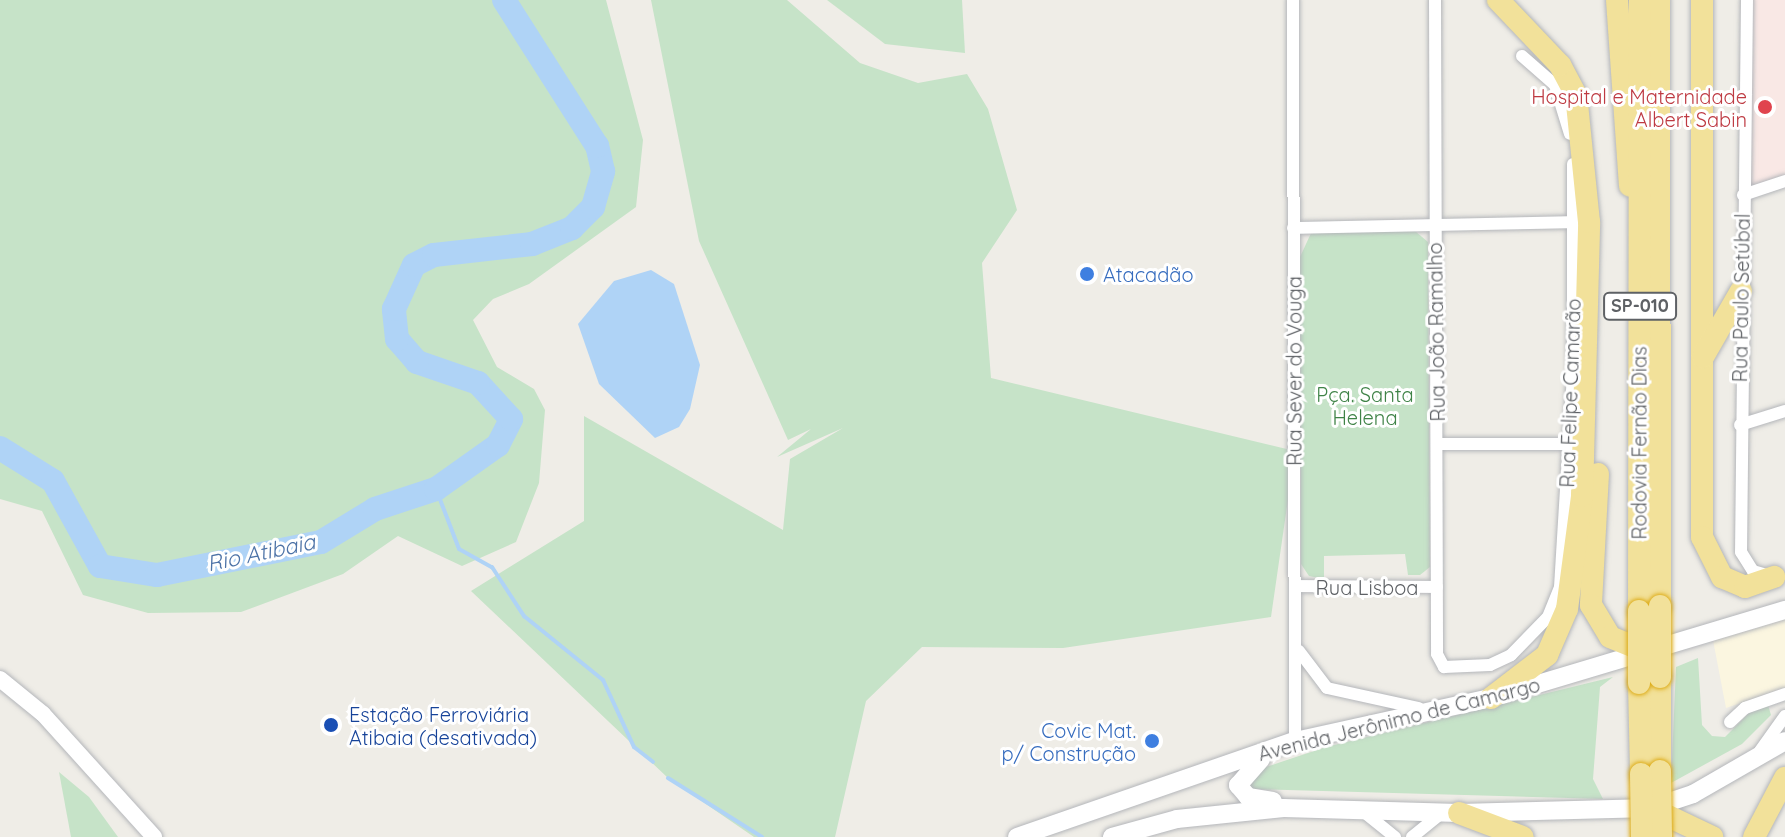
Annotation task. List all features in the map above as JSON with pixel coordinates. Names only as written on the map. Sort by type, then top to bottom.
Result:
[{"type":"highway","points":[[1491,698],[1547,655],[1567,609],[1582,496],[1589,222],[1576,95],[1560,65],[1498,0]]},
{"type":"highway","points":[[1517,0],[1572,59],[1595,119],[1601,248],[1591,605],[1610,637],[1652,654]]},
{"type":"highway","points":[[1617,0],[1625,159],[1640,241]]},
{"type":"highway","name":"Rodovia Fernão Dias","points":[[1640,0],[1640,241],[1649,609]]},
{"type":"highway","name":"Rodovia Fernão Dias","points":[[1659,0],[1649,680],[1651,772],[1661,837]]},
{"type":"highway","points":[[1702,0],[1702,537],[1722,577],[1745,587],[1780,576]]},
{"type":"highway","points":[[1703,358],[1741,291]]},
{"type":"highway","name":"Rodovia Fernão Dias","points":[[1642,837],[1651,772]]},
{"type":"highway","points":[[1754,837],[1785,778]]},
{"type":"highway","points":[[1651,808],[1712,837]]},
{"type":"highway","points":[[1451,813],[1523,837]]},
{"type":"main road","name":"Avenida Jerônimo de Camargo","points":[[1017,837],[1292,742],[1491,698],[1652,654],[1785,610]]},
{"type":"main road","points":[[1112,837],[1177,819],[1311,807],[1451,813],[1651,808],[1693,794],[1785,741]]},
{"type":"main road","points":[[1292,742],[1241,774],[1241,793],[1311,807]]},
{"type":"main road","points":[[1051,837],[1125,802]]},
{"type":"street","name":"Rua Sever do Vouga","points":[[1292,742],[1296,645],[1293,0]]},
{"type":"street","name":"Rua João Ramalho","points":[[1435,0],[1439,663]]},
{"type":"street","name":"Rua Paulo Setúbal","points":[[1747,0],[1741,291],[1741,552],[1753,571],[1780,576]]},
{"type":"street","name":"Rua Felipe Camarão","points":[[1439,663],[1490,665],[1531,640],[1548,617],[1560,587],[1569,444],[1573,222],[1565,107],[1542,68],[1522,56]]},
{"type":"street","points":[[1743,195],[1785,181]]},
{"type":"street","points":[[1293,228],[1573,222]]},
{"type":"street","points":[[1740,425],[1785,411]]},
{"type":"street","points":[[1438,444],[1569,444]]},
{"type":"street","name":"Rua Lisboa","points":[[1296,586],[1437,587]]},
{"type":"street","points":[[1296,645],[1327,688],[1440,710]]},
{"type":"street","points":[[0,679],[43,714],[154,837]]},
{"type":"street","points":[[1730,722],[1745,708],[1785,694]]},
{"type":"street","points":[[1756,757],[1785,716]]},
{"type":"street","points":[[1358,809],[1395,837]]},
{"type":"street","points":[[1412,837],[1451,813]]},
{"type":"shaded area","name":"Hospital e Maternidade Albert Sabin","points":[[1747,0],[1785,0],[1785,181],[1743,195]]},
{"type":"shaded area","points":[[1785,617],[1785,688],[1726,708],[1713,640]]},
{"type":"green space","points":[[0,0],[606,0],[643,140],[636,207],[529,284],[493,299],[473,320],[497,367],[534,389],[545,410],[539,483],[516,542],[462,566],[398,536],[343,574],[241,612],[148,613],[83,595],[42,511],[0,499]]},
{"type":"green space","points":[[651,0],[787,0],[860,63],[918,83],[967,74],[988,109],[1017,210],[982,263],[991,378],[1295,451],[1271,617],[1063,648],[922,647],[866,701],[835,837],[754,837],[668,778],[471,591],[584,521],[584,416],[783,530],[790,459],[843,428],[777,457],[811,429],[788,440],[699,241]]},
{"type":"green space","points":[[827,0],[962,0],[965,53],[885,44]]},
{"type":"green space","name":"Pça. Santa Helena","points":[[1312,231],[1415,231],[1428,242],[1430,567],[1420,575],[1408,575],[1405,554],[1324,556],[1324,579],[1309,576],[1301,564],[1300,257]]},
{"type":"green space","points":[[1698,658],[1702,725],[1712,736],[1725,737],[1756,706],[1768,705],[1771,715],[1742,744],[1671,783],[1676,667]]},
{"type":"green space","points":[[1613,677],[1600,687],[1593,779],[1603,799],[1249,789],[1251,772],[1326,747]]},
{"type":"green space","points":[[59,772],[89,797],[118,837],[71,837]]},
{"type":"water","points":[[651,270],[674,284],[700,365],[690,409],[679,427],[655,438],[599,384],[578,324],[614,281]]},
{"type":"waterway","name":"Rio Atibaia","points":[[0,448],[53,481],[100,566],[157,575],[321,542],[375,509],[436,489],[498,445],[511,419],[478,383],[417,362],[397,339],[394,309],[414,265],[434,255],[532,244],[572,228],[593,207],[603,171],[597,146],[504,0]]},
{"type":"waterway","points":[[436,489],[459,549],[492,567],[524,616],[603,680],[634,747],[653,762]]},
{"type":"waterway","points":[[668,778],[762,837]]},
{"type":"place","name":"Hospital e Maternidade Albert Sabin","points":[[1765,107]]},
{"type":"place","name":"Atacadão","points":[[1087,274]]},
{"type":"place","name":"Estação Ferroviária Atibaia (desativada)","points":[[331,725]]},
{"type":"place","name":"Covic Mat. p/ Construção","points":[[1152,741]]}]
